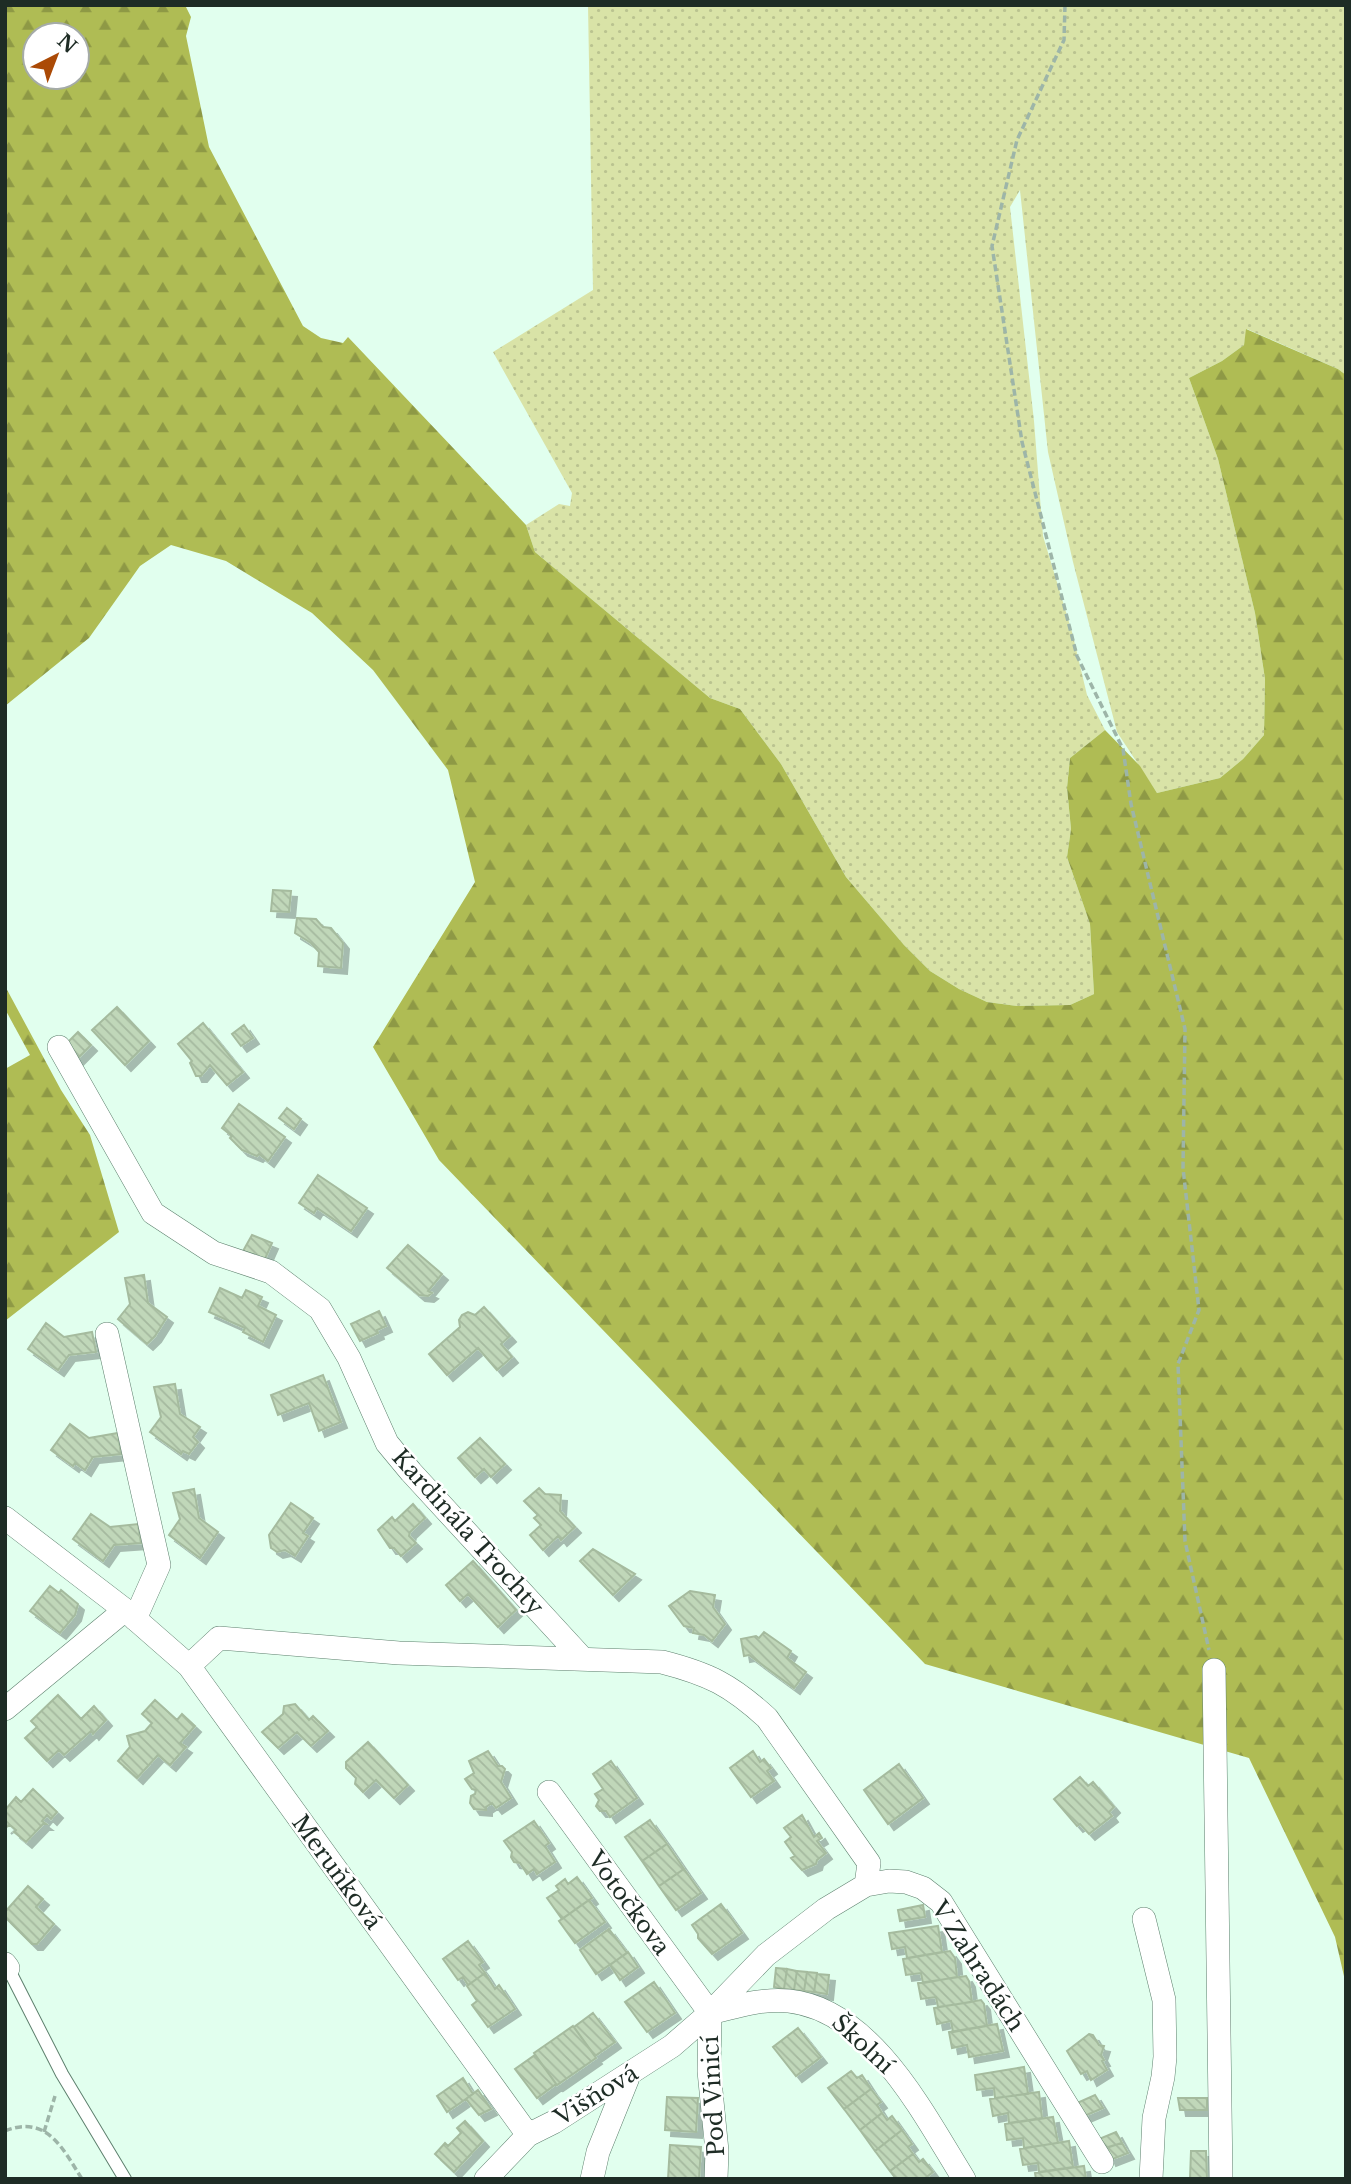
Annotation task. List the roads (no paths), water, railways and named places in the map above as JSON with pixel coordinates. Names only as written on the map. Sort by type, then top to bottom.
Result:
[{"type":"street","name":"Kardinála Trochty","points":[[59,1047],[153,1213],[214,1253],[271,1272],[320,1309],[349,1358],[387,1443],[583,1659]]},
{"type":"street","points":[[5,1709],[130,1615],[159,1565],[107,1334]]},
{"type":"street","name":"Meruňková","points":[[5,1518],[130,1615],[189,1666],[528,2135]]},
{"type":"street","points":[[189,1666],[219,1638],[399,1653],[662,1662],[699,1672],[727,1686],[766,1718],[869,1863],[866,1885]]},
{"type":"street","points":[[1214,1670],[1222,2170]]},
{"type":"street","name":"Votočkova","points":[[549,1792],[710,2013]]},
{"type":"street","name":"V Zahradách","points":[[710,2013],[766,1955],[826,1909],[866,1885],[889,1881],[906,1882],[923,1888],[941,1902],[1102,2162]]},
{"type":"street","points":[[1144,1919],[1164,2000],[1165,2057],[1154,2118],[1151,2179]]},
{"type":"street","name":"Školní","points":[[710,2013],[759,2001],[787,2000],[829,2011],[868,2044],[905,2084],[964,2179]]},
{"type":"street","name":"Višňová","points":[[486,2179],[528,2135],[554,2122],[629,2075],[672,2046],[710,2013]]},
{"type":"street","name":"Pod Vinicí","points":[[710,2013],[709,2071],[718,2151],[716,2179]]},
{"type":"street","points":[[592,2179],[598,2152],[629,2075]]},
{"type":"lane","points":[[7,1966],[62,2074],[125,2179]]}]
